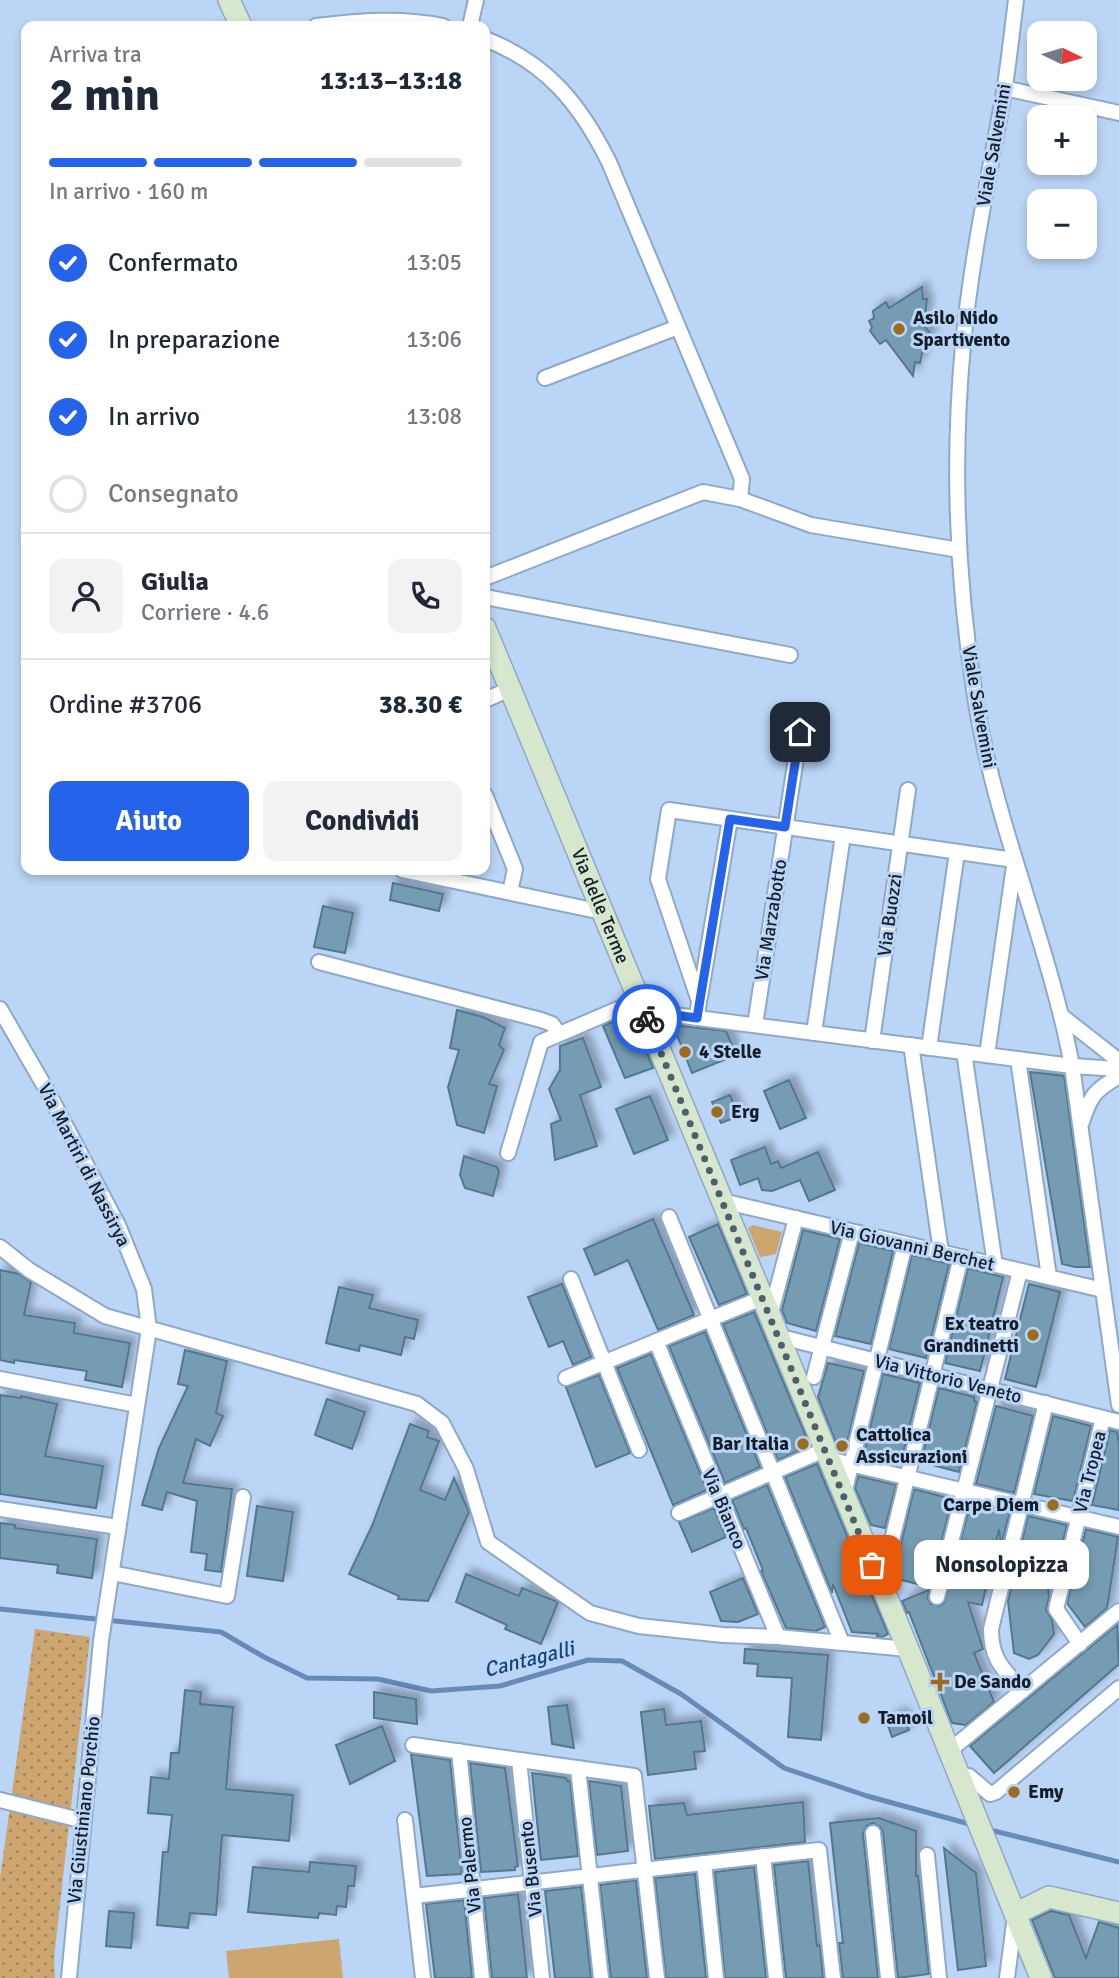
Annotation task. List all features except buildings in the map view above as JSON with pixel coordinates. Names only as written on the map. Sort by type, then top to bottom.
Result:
[{"type":"main road","points":[[229,0],[238,21]]},
{"type":"main road","name":"Via delle Terme","points":[[490,640],[1015,1914]]},
{"type":"main road","points":[[1041,1978],[1015,1914],[1049,1897],[1119,1913]]},
{"type":"street","points":[[471,21],[476,0]]},
{"type":"street","name":"Viale Salvemini","points":[[1016,0],[963,343],[957,435],[959,550],[976,704],[989,769],[1063,1017],[1119,1405]]},
{"type":"street","points":[[366,21],[410,21]]},
{"type":"street","points":[[490,42],[519,57],[563,90],[593,131],[609,162],[742,479],[740,499]]},
{"type":"street","points":[[1004,88],[1119,113]]},
{"type":"street","points":[[545,378],[678,327]]},
{"type":"street","points":[[490,576],[704,492],[740,499],[811,525],[959,550]]},
{"type":"street","points":[[490,598],[790,654]]},
{"type":"street","points":[[490,698],[510,689]]},
{"type":"street","name":"Via Marzabotto","points":[[755,1026],[800,732]]},
{"type":"street","name":"Via Buozzi","points":[[872,1041],[908,790]]},
{"type":"street","points":[[490,807],[515,869],[510,892]]},
{"type":"street","points":[[699,1001],[658,878],[669,810],[1015,861],[987,1055]]},
{"type":"street","points":[[697,1018],[730,819]]},
{"type":"street","points":[[814,1033],[843,835]]},
{"type":"street","points":[[929,1048],[957,852]]},
{"type":"street","points":[[427,875],[602,912]]},
{"type":"street","points":[[319,962],[541,1020],[552,1024],[559,1034]]},
{"type":"street","points":[[508,1153],[541,1042],[641,1006],[697,1018],[755,1026],[1072,1066],[1119,1069]]},
{"type":"street","name":"Via Martiri di Nassirya","points":[[0,1009],[45,1087],[118,1226],[144,1289],[149,1329]]},
{"type":"street","points":[[1063,1017],[1119,1061]]},
{"type":"street","points":[[911,1045],[942,1252]]},
{"type":"street","points":[[964,1052],[995,1265]]},
{"type":"street","points":[[1017,1059],[1049,1278]]},
{"type":"street","points":[[1080,1127],[1087,1104],[1094,1093],[1119,1076]]},
{"type":"street","name":"Via Giovanni Berchet","points":[[722,1201],[1103,1290]]},
{"type":"street","points":[[668,1217],[842,1643]]},
{"type":"street","points":[[566,1378],[710,1319],[770,1317],[796,1218]]},
{"type":"street","points":[[814,1377],[852,1232]]},
{"type":"street","points":[[843,1495],[905,1244]]},
{"type":"street","points":[[0,1247],[29,1270],[104,1316],[417,1404],[442,1423],[466,1469],[488,1542],[590,1613],[639,1626],[908,1649]]},
{"type":"street","points":[[881,1587],[961,1257]]},
{"type":"street","points":[[937,1597],[1020,1271]]},
{"type":"street","points":[[571,1279],[639,1450]]},
{"type":"street","name":"Via Vittorio Veneto","points":[[770,1317],[822,1347],[1119,1422]]},
{"type":"street","points":[[149,1329],[111,1573],[228,1596],[243,1497]]},
{"type":"street","name":"Via Bianco","points":[[656,1341],[778,1637]]},
{"type":"street","points":[[0,1379],[137,1405]]},
{"type":"street","points":[[1022,1691],[998,1662],[991,1647],[991,1629],[1046,1403]]},
{"type":"street","name":"Via Tropea","points":[[1080,1644],[1056,1609],[1103,1418]]},
{"type":"street","points":[[679,1513],[772,1472],[826,1454],[851,1465],[1119,1527]]},
{"type":"street","points":[[0,1509],[118,1527]]},
{"type":"street","name":"Via Giustiniano Porchio","points":[[69,1978],[101,1641],[111,1573]]},
{"type":"street","points":[[949,1751],[1118,1613]]},
{"type":"street","points":[[959,1777],[969,1776],[990,1794],[996,1792],[1119,1688]]},
{"type":"street","points":[[413,1745],[634,1776],[657,1978]]},
{"type":"street","name":"Via Palermo","points":[[459,1751],[482,1978]]},
{"type":"street","name":"Via Busento","points":[[519,1760],[542,1978]]},
{"type":"street","points":[[578,1768],[601,1978]]},
{"type":"street","points":[[0,1800],[84,1821]]},
{"type":"street","points":[[405,1820],[423,1978]]},
{"type":"street","points":[[873,1833],[888,1978]]},
{"type":"street","points":[[414,1896],[819,1850],[833,1978]]},
{"type":"street","points":[[927,1855],[939,1978]]},
{"type":"street","points":[[763,1857],[776,1978]]},
{"type":"street","points":[[704,1863],[716,1978]]},
{"type":"street","points":[[1007,1978],[1015,1914]]},
{"type":"shaded area","points":[[753,1225],[782,1232],[776,1254],[760,1257],[748,1228]]},
{"type":"shaded area","points":[[35,1629],[90,1637],[54,1958],[55,1978],[0,1978],[0,1878]]},
{"type":"shaded area","points":[[339,1939],[343,1978],[229,1978],[226,1951]]},
{"type":"waterway","name":"Cantagalli","points":[[0,1609],[221,1632],[307,1678],[378,1679],[431,1691],[500,1686],[588,1660],[622,1661],[681,1694],[784,1768],[867,1796],[973,1825]]},
{"type":"waterway","name":"Cantagalli","points":[[986,1829],[1119,1862]]},
{"type":"way so far","points":[[647,1019],[872,1565]]},
{"type":"place","name":"Asilo Nido Spartivento","points":[[899,329]]},
{"type":"place","name":"4 Stelle","points":[[685,1052]]},
{"type":"place","name":"Erg","points":[[717,1112]]},
{"type":"place","name":"Ex teatro Grandinetti","points":[[1033,1335]]},
{"type":"place","name":"Bar Italia","points":[[803,1444]]},
{"type":"place","name":"Cattolica Assicurazioni","points":[[842,1446]]},
{"type":"place","name":"Carpe Diem","points":[[1053,1505]]},
{"type":"place","name":"Nonsolopizza","points":[[872,1565]]},
{"type":"place","name":"De Sando","points":[[940,1682]]},
{"type":"place","name":"Tamoil","points":[[864,1718]]},
{"type":"place","name":"Emy","points":[[1014,1792]]},
{"type":"route","points":[[647,1019],[643,1011],[697,1018],[730,819],[785,827],[800,732]]}]
